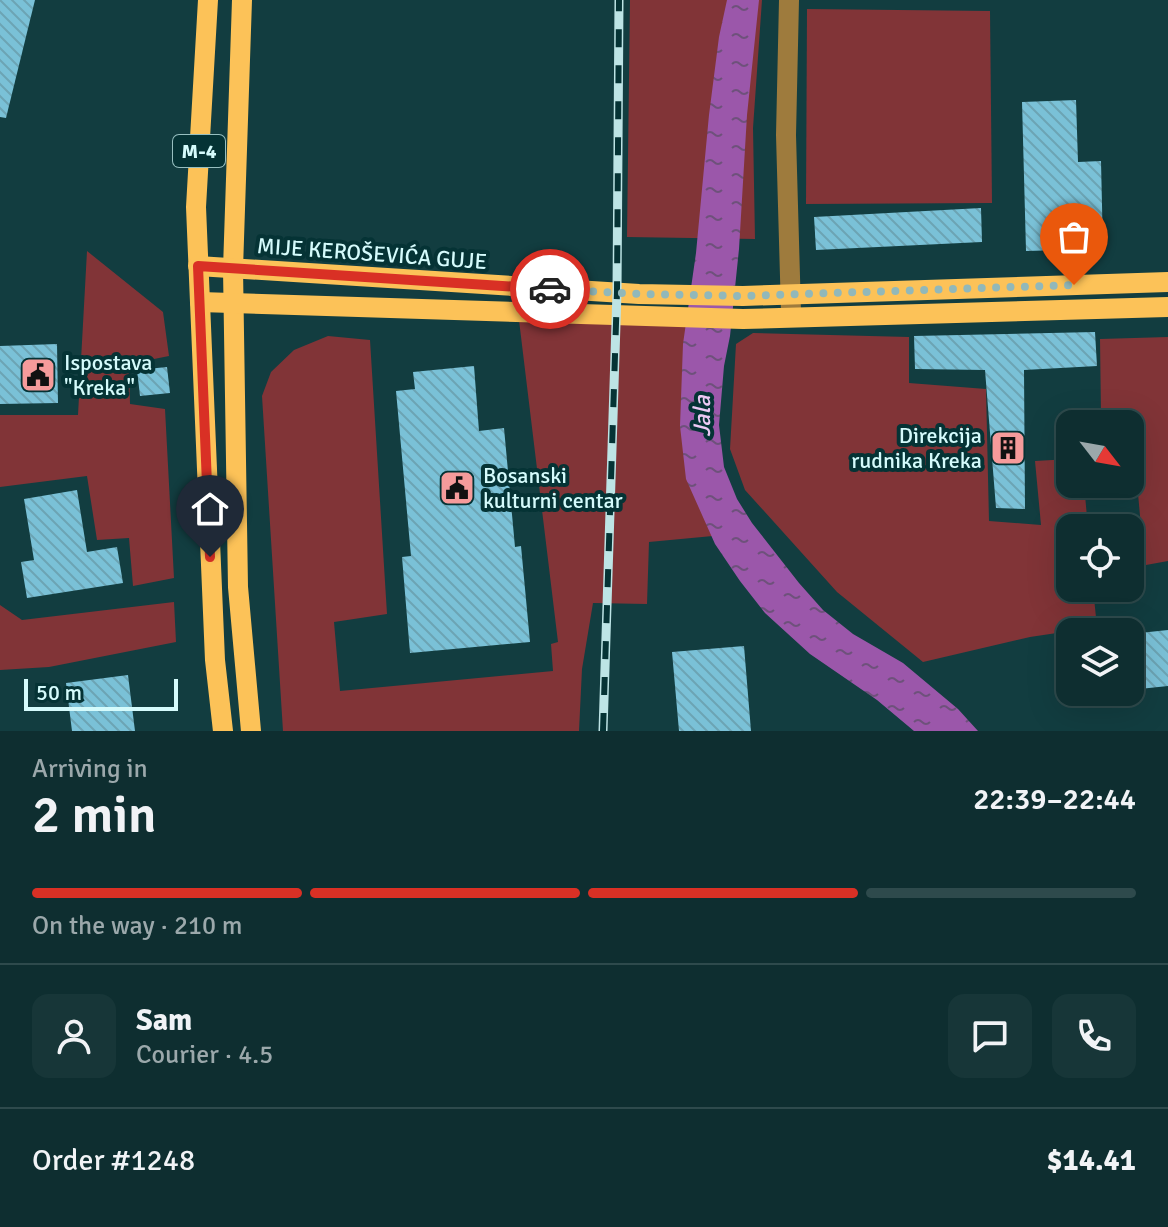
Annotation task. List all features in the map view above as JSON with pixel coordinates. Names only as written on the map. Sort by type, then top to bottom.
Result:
[{"type":"main road","name":"M-4","points":[[208,0],[196,207],[215,645],[223,731]]},
{"type":"main road","name":"M-4","points":[[242,0],[233,269],[238,587],[251,731]]},
{"type":"main road","name":"MIJE KEROŠEVIĆA GUJE","points":[[198,266],[639,294],[790,294]]},
{"type":"main road","points":[[790,294],[1168,282]]},
{"type":"main road","points":[[200,302],[743,319],[1168,307]]},
{"type":"street","points":[[789,0],[786,135],[792,319]]},
{"type":"shaded area","points":[[630,0],[762,0],[753,128],[755,239],[627,237]]},
{"type":"shaded area","points":[[807,9],[990,11],[992,203],[806,204]]},
{"type":"shaded area","points":[[87,251],[163,312],[169,356],[129,364],[130,404],[165,409],[174,578],[133,586],[129,538],[97,540],[87,476],[0,487],[0,415],[78,415]]},
{"type":"shaded area","points":[[518,312],[705,318],[700,428],[734,534],[649,542],[647,604],[593,603],[582,669],[579,731],[283,731],[262,396],[271,372],[294,350],[328,336],[370,340],[387,614],[334,622],[340,691],[553,671],[551,644],[558,642]]},
{"type":"shaded area","points":[[753,333],[909,337],[909,383],[986,389],[989,521],[1041,525],[1035,461],[1056,460],[1056,498],[1085,498],[1087,514],[1056,514],[1056,602],[1094,602],[1096,618],[1056,618],[1056,633],[923,662],[837,592],[745,490],[730,449],[736,344]]},
{"type":"shaded area","points":[[1168,337],[1168,561],[1146,565],[1144,560],[1144,514],[1140,514],[1138,498],[1144,498],[1144,410],[1101,410],[1100,339]]},
{"type":"shaded area","points":[[174,602],[176,642],[49,667],[0,670],[0,605],[22,620]]},
{"type":"water","name":"Jala","points":[[727,0],[759,0],[747,115],[739,249],[719,425],[724,467],[737,499],[752,523],[823,610],[853,634],[903,663],[958,709],[978,731],[914,731],[877,700],[810,654],[765,613],[740,581],[715,544],[686,479],[680,426],[683,344],[696,253],[709,115]]},
{"type":"building","points":[[0,0],[35,0],[6,118],[0,117]]},
{"type":"building","points":[[1076,100],[1078,162],[1101,161],[1103,249],[1026,251],[1022,102]]},
{"type":"building","points":[[981,208],[982,242],[816,250],[814,217]]},
{"type":"building","name":"Direkcija rudnika Kreka","points":[[1095,332],[1097,366],[1024,370],[1025,509],[996,508],[985,370],[915,369],[914,336]]},
{"type":"building","points":[[57,344],[58,403],[0,404],[0,346]]},
{"type":"building","name":"Bosanski kulturni centar","points":[[474,366],[479,431],[504,428],[515,547],[521,546],[530,642],[410,653],[402,557],[411,556],[396,391],[415,389],[413,372]]},
{"type":"building","points":[[167,367],[170,393],[140,396],[137,370]]},
{"type":"building","points":[[77,490],[87,552],[117,547],[123,583],[27,598],[21,562],[34,560],[24,499]]},
{"type":"building","points":[[1168,630],[1168,686],[1144,689],[1144,633]]},
{"type":"building","points":[[744,646],[751,731],[679,731],[672,652]]},
{"type":"building","points":[[128,675],[135,731],[72,731],[66,683]]},
{"type":"railway","points":[[603,731],[617,292],[619,0]]},
{"type":"way so far","points":[[550,289],[743,296],[1074,285]]},
{"type":"place","name":"Ispostava \"Kreka\"","points":[[38,375]]},
{"type":"place","name":"Direkcija rudnika Kreka","points":[[1008,448]]},
{"type":"place","name":"Bosanski kulturni centar","points":[[457,488]]},
{"type":"route","points":[[210,557],[198,266],[550,289]]}]
